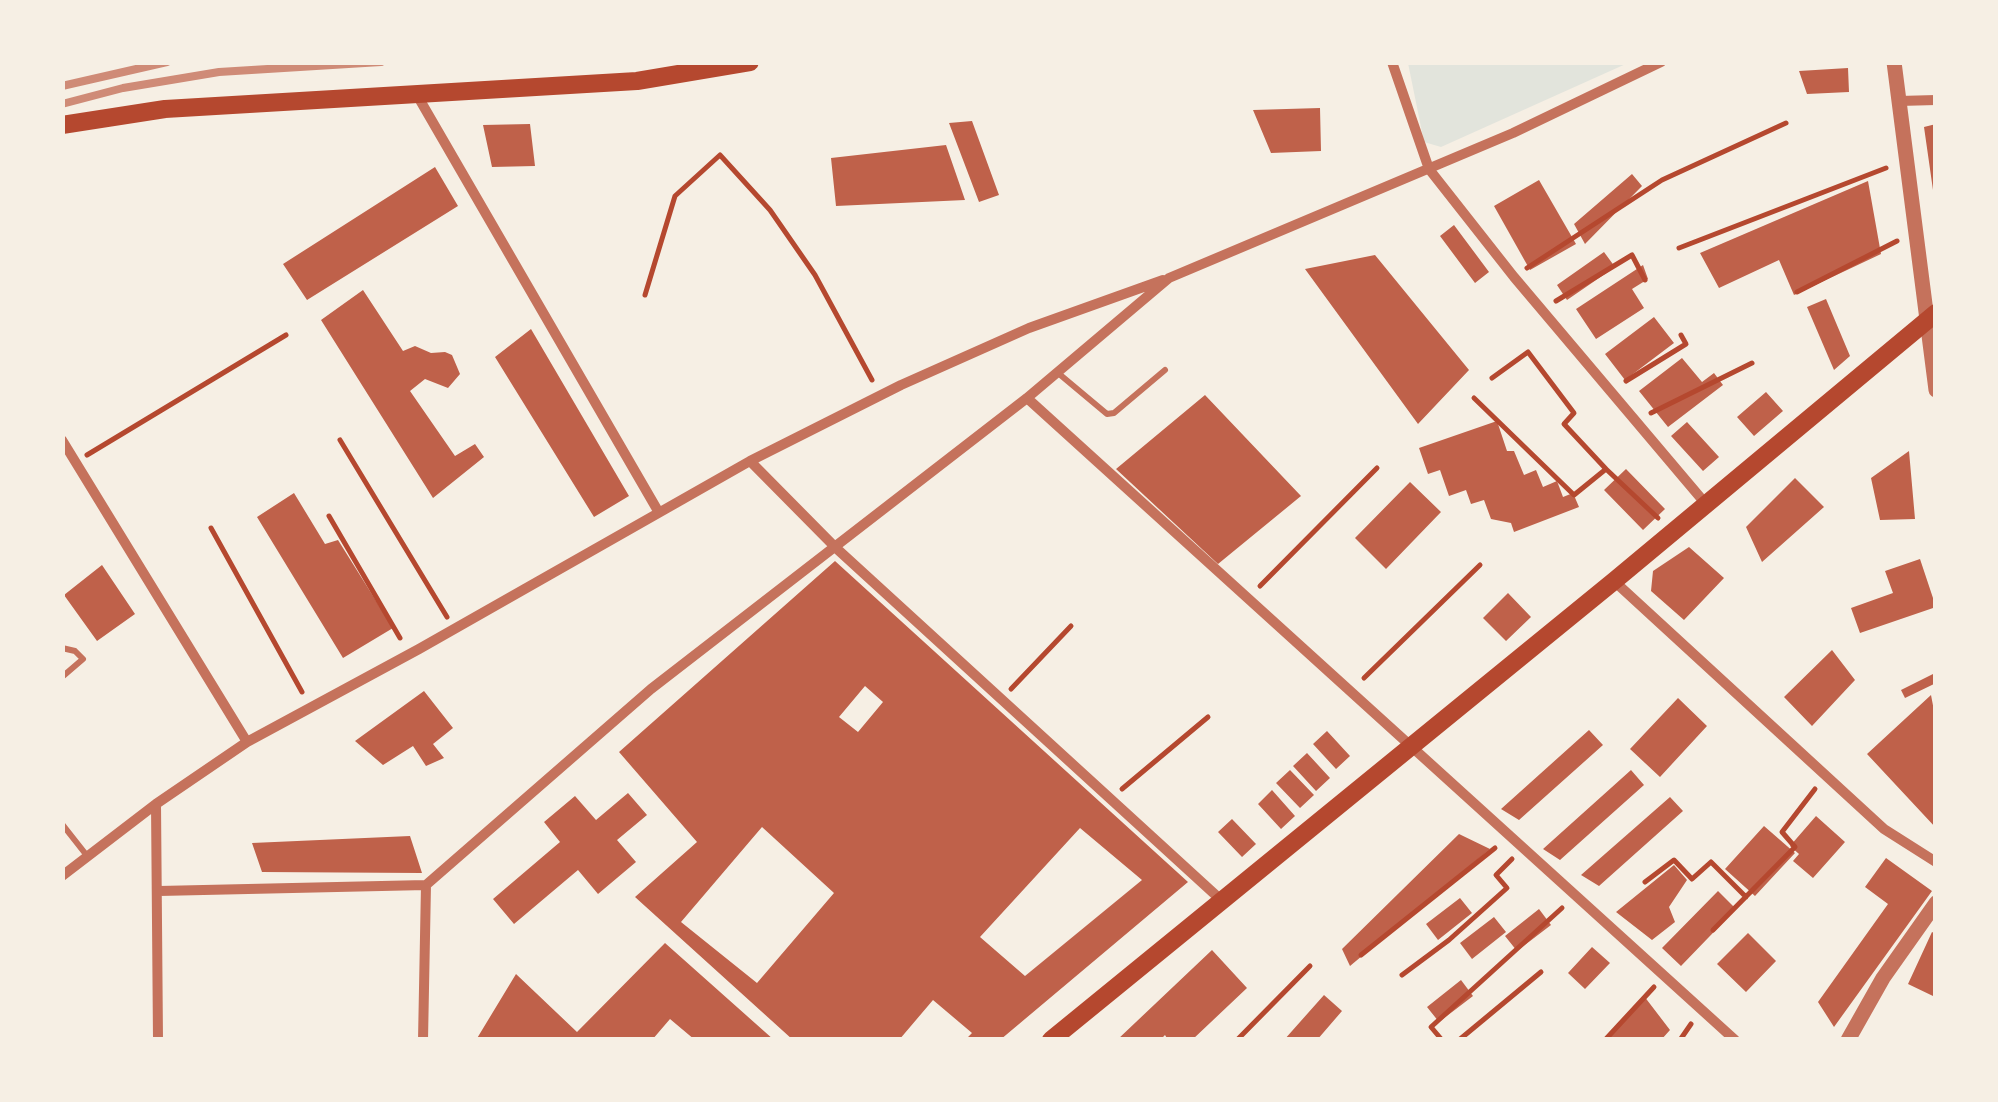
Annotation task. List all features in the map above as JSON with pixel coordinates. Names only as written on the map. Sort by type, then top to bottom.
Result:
[{"type":"main road","points":[[62,125],[165,110],[637,81],[687,67],[739,63]]},
{"type":"main road","points":[[1052,1040],[1930,318]]},
{"type":"street","points":[[1392,62],[1429,168],[1542,310],[1705,503]]},
{"type":"street","points":[[62,876],[156,804],[247,742],[750,462],[1029,328],[1169,278],[1513,134],[1662,62]]},
{"type":"street","points":[[1894,62],[1914,232],[1930,318],[1936,390]]},
{"type":"street","points":[[417,94],[658,511]]},
{"type":"street","points":[[1899,101],[1936,100]]},
{"type":"street","points":[[158,891],[426,886],[651,689],[1027,398],[1169,278]]},
{"type":"street","points":[[1027,398],[1735,1040]]},
{"type":"street","points":[[62,440],[247,742]]},
{"type":"street","points":[[62,469],[76,462]]},
{"type":"street","points":[[750,462],[836,548],[1220,899]]},
{"type":"street","points":[[1614,581],[1884,829],[1936,862]]},
{"type":"street","points":[[156,804],[158,1040]]},
{"type":"street","points":[[423,1040],[426,886]]},
{"type":"street","points":[[1848,1040],[1882,978],[1936,904]]},
{"type":"lane","points":[[1058,373],[1107,414],[1114,414],[1165,370]]},
{"type":"lane","points":[[62,648],[75,651],[82,659],[62,678]]},
{"type":"lane","points":[[62,824],[88,856]]},
{"type":"path","points":[[1514,276],[1662,180],[1786,123]]},
{"type":"path","points":[[645,294],[676,196],[720,155],[770,210],[815,275],[881,396]]},
{"type":"path","points":[[1679,248],[1906,161]]},
{"type":"path","points":[[1797,292],[1914,232]]},
{"type":"path","points":[[1542,310],[1632,255],[1645,280]]},
{"type":"path","points":[[76,462],[286,335]]},
{"type":"path","points":[[1610,391],[1686,344],[1681,335]]},
{"type":"path","points":[[1492,378],[1528,352],[1574,413],[1564,424],[1672,532]]},
{"type":"path","points":[[1636,422],[1752,363]]},
{"type":"path","points":[[1474,398],[1574,495],[1606,469]]},
{"type":"path","points":[[340,440],[454,628]]},
{"type":"path","points":[[1247,599],[1378,468]]},
{"type":"path","points":[[329,516],[409,654]]},
{"type":"path","points":[[211,528],[310,708]]},
{"type":"path","points":[[1349,692],[1480,565]]},
{"type":"path","points":[[1001,699],[1071,626]]},
{"type":"path","points":[[1110,798],[1208,717]]},
{"type":"path","points":[[1713,930],[1796,847],[1782,832],[1826,776]]},
{"type":"path","points":[[1361,954],[1509,837]]},
{"type":"path","points":[[1402,976],[1507,888],[1496,875],[1522,849]]},
{"type":"path","points":[[1644,882],[1674,860],[1692,880],[1711,862],[1746,897]]},
{"type":"path","points":[[1442,1040],[1432,1027],[1576,896]]},
{"type":"path","points":[[1238,1040],[1310,966]]},
{"type":"path","points":[[1460,1040],[1541,972]]},
{"type":"path","points":[[1604,1040],[1664,976]]},
{"type":"shaded area","points":[[1408,63],[1628,63],[1441,147],[1424,142]]},
{"type":"building","points":[[1848,68],[1849,92],[1807,94],[1799,71]]},
{"type":"building","points":[[1320,108],[1321,151],[1271,153],[1253,110]]},
{"type":"building","points":[[972,121],[999,195],[979,202],[949,123]]},
{"type":"building","points":[[530,124],[535,166],[492,167],[483,125]]},
{"type":"building","points":[[1936,124],[1936,190],[1933,190],[1924,127]]},
{"type":"building","points":[[946,145],[965,200],[836,206],[831,158]]},
{"type":"building","points":[[435,167],[458,206],[307,300],[283,264]]},
{"type":"building","points":[[1632,174],[1642,186],[1585,244],[1574,224]]},
{"type":"building","points":[[1539,180],[1576,244],[1530,270],[1494,206]]},
{"type":"building","points":[[1868,181],[1881,254],[1794,295],[1779,260],[1719,288],[1700,253]]},
{"type":"building","points":[[1454,225],[1489,272],[1475,283],[1440,236]]},
{"type":"building","points":[[1604,252],[1615,267],[1567,300],[1557,285]]},
{"type":"building","points":[[1375,255],[1469,370],[1418,424],[1305,269]]},
{"type":"building","points":[[1643,265],[1648,279],[1632,289],[1644,308],[1596,339],[1576,309]]},
{"type":"building","points":[[363,290],[403,351],[415,346],[431,353],[445,352],[452,355],[460,374],[448,388],[425,379],[410,391],[455,456],[475,444],[484,457],[433,498],[321,320]]},
{"type":"building","points":[[1826,299],[1850,356],[1834,370],[1807,307]]},
{"type":"building","points":[[1654,317],[1674,343],[1625,380],[1605,354]]},
{"type":"building","points":[[531,329],[629,496],[594,517],[495,357]]},
{"type":"building","points":[[1682,358],[1702,382],[1714,373],[1723,385],[1668,427],[1639,391]]},
{"type":"building","points":[[1766,392],[1783,411],[1754,436],[1737,417]]},
{"type":"building","points":[[1205,395],[1301,496],[1218,564],[1116,469]]},
{"type":"building","points":[[1497,421],[1507,451],[1514,451],[1524,475],[1536,470],[1543,487],[1557,481],[1563,497],[1573,493],[1579,507],[1514,532],[1511,523],[1491,519],[1484,500],[1471,504],[1466,490],[1449,496],[1440,470],[1428,474],[1419,448]]},
{"type":"building","points":[[1687,422],[1719,457],[1703,471],[1671,436]]},
{"type":"building","points":[[1909,451],[1915,519],[1880,520],[1871,478]]},
{"type":"building","points":[[1626,469],[1665,509],[1643,530],[1604,490]]},
{"type":"building","points":[[1795,478],[1824,507],[1762,562],[1746,527]]},
{"type":"building","points":[[1410,482],[1441,512],[1386,569],[1355,538]]},
{"type":"building","points":[[294,493],[325,544],[338,540],[393,628],[343,658],[257,517]]},
{"type":"building","points":[[1689,547],[1724,578],[1684,620],[1651,591],[1653,571]]},
{"type":"building","points":[[1920,559],[1936,607],[1860,633],[1851,608],[1893,593],[1885,571]]},
{"type":"building","points":[[835,561],[1188,882],[1000,1040],[965,1040],[972,1033],[933,1000],[899,1040],[793,1040],[635,897],[697,842],[619,752]],"holes":[[[865,686],[883,702],[858,732],[839,717]],[[762,827],[834,893],[757,983],[681,922]],[[1080,828],[1142,880],[1025,976],[980,937]]]},
{"type":"building","points":[[102,565],[135,614],[97,641],[64,595]]},
{"type":"building","points":[[1508,593],[1531,617],[1506,641],[1483,618]]},
{"type":"building","points":[[1832,650],[1855,680],[1812,726],[1784,697]]},
{"type":"building","points":[[1933,674],[1934,684],[1905,698],[1901,690]]},
{"type":"building","points":[[424,691],[453,728],[433,744],[444,758],[426,766],[413,746],[383,765],[355,741]]},
{"type":"building","points":[[1931,695],[1936,721],[1936,828],[1867,754]]},
{"type":"building","points":[[1678,698],[1707,726],[1660,777],[1630,749]]},
{"type":"building","points":[[1589,730],[1603,745],[1519,820],[1501,809]]},
{"type":"building","points":[[1327,731],[1350,756],[1336,769],[1313,744]]},
{"type":"building","points":[[1307,753],[1330,778],[1316,791],[1293,766]]},
{"type":"building","points":[[1290,770],[1314,795],[1300,808],[1276,783]]},
{"type":"building","points":[[1631,770],[1644,785],[1560,860],[1543,849]]},
{"type":"building","points":[[1272,790],[1295,816],[1281,829],[1258,804]]},
{"type":"building","points":[[628,793],[647,815],[617,840],[636,862],[598,894],[578,870],[514,924],[493,899],[560,842],[544,822],[575,796],[596,820]]},
{"type":"building","points":[[1670,797],[1683,811],[1599,886],[1581,875]]},
{"type":"building","points":[[1816,816],[1845,842],[1813,878],[1793,861],[1799,854],[1790,846]]},
{"type":"building","points":[[1232,819],[1256,844],[1242,857],[1218,832]]},
{"type":"building","points":[[1764,826],[1795,853],[1755,896],[1725,869]]},
{"type":"building","points":[[1459,834],[1490,849],[1350,966],[1342,949]]},
{"type":"building","points":[[410,836],[422,873],[262,872],[252,843]]},
{"type":"building","points":[[1886,858],[1932,891],[1834,1027],[1818,1002],[1888,904],[1865,887]]},
{"type":"building","points":[[1674,865],[1687,880],[1669,907],[1675,922],[1652,940],[1616,912]]},
{"type":"building","points":[[1718,891],[1736,909],[1681,966],[1662,948]]},
{"type":"building","points":[[1460,898],[1472,913],[1438,940],[1426,924]]},
{"type":"building","points":[[1539,909],[1551,925],[1517,951],[1505,936]]},
{"type":"building","points":[[1494,917],[1506,932],[1472,959],[1460,943]]},
{"type":"building","points":[[1932,932],[1936,934],[1933,996],[1908,984]]},
{"type":"building","points":[[1748,933],[1776,961],[1746,992],[1717,964]]},
{"type":"building","points":[[665,943],[774,1040],[695,1040],[670,1019],[652,1040],[476,1040],[516,974],[577,1032]]},
{"type":"building","points":[[1592,947],[1610,963],[1585,989],[1568,973]]},
{"type":"building","points":[[1212,950],[1247,988],[1192,1040],[1168,1040],[1165,1035],[1160,1040],[1117,1040]]},
{"type":"building","points":[[1461,980],[1473,996],[1439,1022],[1427,1007]]},
{"type":"building","points":[[1324,995],[1342,1011],[1317,1040],[1284,1040]]},
{"type":"building","points":[[1644,996],[1670,1030],[1661,1040],[1606,1040]]},
{"type":"railway","points":[[62,86],[167,62]]},
{"type":"railway","points":[[62,104],[123,88],[219,72],[381,62]]}]
